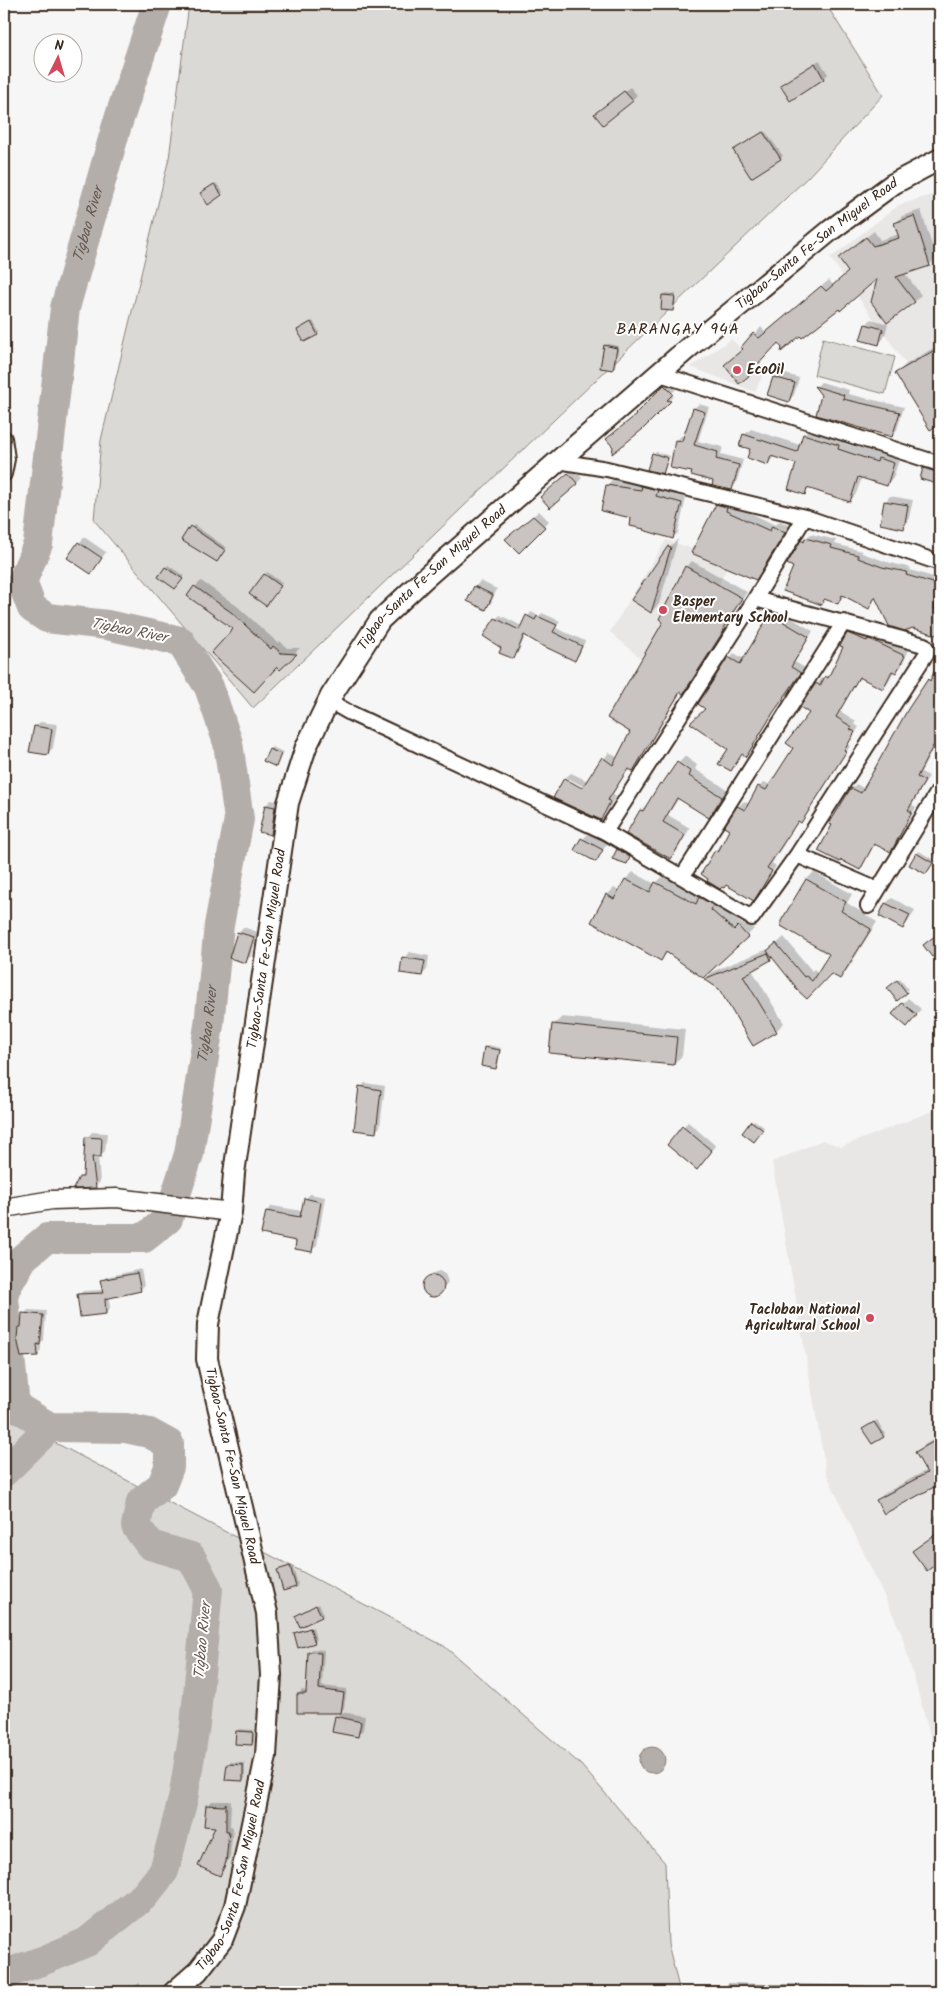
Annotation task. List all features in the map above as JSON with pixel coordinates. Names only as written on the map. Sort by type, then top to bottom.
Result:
[{"type":"main road","name":"Tigbao-Santa Fe-San Miguel Road","points":[[174,1992],[198,1971],[222,1940],[235,1906],[266,1756],[271,1675],[267,1613],[207,1358],[208,1324],[231,1212],[234,1173],[288,803],[306,747],[329,701],[380,620],[425,578],[694,343],[831,230],[893,184],[940,158]]},
{"type":"street","points":[[660,374],[940,464]]},
{"type":"street","points":[[4,438],[7,460],[4,474]]},
{"type":"street","points":[[558,461],[608,469],[804,517],[940,563]]},
{"type":"street","points":[[605,832],[755,599],[804,517]]},
{"type":"street","points":[[329,701],[350,713],[605,832],[752,918],[797,855],[928,651],[924,645],[755,599]]},
{"type":"street","points":[[682,877],[844,622]]},
{"type":"street","points":[[868,906],[938,792]]},
{"type":"street","points":[[797,855],[878,890]]},
{"type":"street","points":[[4,1208],[52,1200],[117,1198],[231,1212]]},
{"type":"shaded area","points":[[189,4],[826,4],[883,95],[808,177],[253,708],[94,520],[101,440],[169,158]]},
{"type":"shaded area","points":[[940,192],[940,412],[830,258],[899,205]]},
{"type":"shaded area","points":[[823,338],[895,357],[885,394],[814,375]]},
{"type":"shaded area","points":[[731,339],[765,371],[755,392],[691,367]]},
{"type":"shaded area","name":"Basper Elementary School","points":[[666,540],[730,561],[717,588],[660,675],[610,632]]},
{"type":"shaded area","name":"Tacloban National Agricultural School","points":[[940,1108],[940,1771],[901,1632],[826,1473],[772,1162],[823,1140],[841,1147]]},
{"type":"shaded area","points":[[4,1416],[444,1646],[581,1765],[665,1863],[668,1944],[680,1992],[4,1992]]},
{"type":"shaded area","points":[[652,1747],[661,1751],[665,1760],[661,1769],[652,1773],[643,1769],[639,1760],[643,1751]]},
{"type":"shaded area","points":[[728,1984],[865,1986],[867,1992],[725,1992]]},
{"type":"building","points":[[815,63],[824,79],[790,101],[780,85]]},
{"type":"building","points":[[624,91],[633,101],[603,125],[594,114]]},
{"type":"building","points":[[763,132],[781,159],[751,178],[733,150]]},
{"type":"building","points":[[214,184],[222,195],[208,205],[200,193]]},
{"type":"building","points":[[914,216],[930,266],[896,277],[915,302],[887,323],[871,302],[877,279],[840,311],[839,309],[802,338],[800,336],[781,352],[782,348],[778,343],[752,371],[755,371],[739,384],[724,365],[743,349],[741,347],[753,333],[759,338],[821,286],[826,291],[848,272],[838,258],[866,237],[873,246],[899,238],[894,223]]},
{"type":"building","points":[[662,295],[675,296],[673,311],[661,310]]},
{"type":"building","points":[[311,322],[318,335],[304,342],[297,330]]},
{"type":"building","points":[[865,324],[883,329],[879,345],[860,340]]},
{"type":"building","points":[[604,345],[617,348],[613,370],[600,368]]},
{"type":"building","points":[[933,351],[940,363],[940,424],[930,430],[895,373]]},
{"type":"building","points":[[773,377],[795,383],[789,402],[767,395]]},
{"type":"building","points":[[664,385],[673,394],[667,400],[671,401],[643,429],[612,454],[613,447],[606,439],[636,415]]},
{"type":"building","points":[[814,386],[844,395],[843,399],[900,412],[892,437],[816,415],[821,395]]},
{"type":"building","points":[[693,408],[705,412],[694,445],[718,452],[716,459],[739,465],[732,490],[712,486],[713,481],[691,475],[692,472],[670,468],[675,440],[682,441]]},
{"type":"building","points":[[743,434],[797,452],[803,434],[839,445],[838,449],[877,462],[878,458],[894,463],[887,486],[858,477],[850,502],[807,488],[805,495],[788,489],[796,464],[771,456],[768,465],[747,458],[750,449],[739,446]]},
{"type":"building","points":[[652,453],[668,458],[663,474],[647,470]]},
{"type":"building","points":[[923,468],[940,473],[940,485],[920,479]]},
{"type":"building","points":[[568,473],[578,484],[550,508],[540,497]]},
{"type":"building","points":[[606,485],[641,490],[642,486],[658,490],[656,496],[682,503],[673,539],[630,526],[631,518],[601,511]]},
{"type":"building","points":[[884,501],[908,505],[904,529],[880,524]]},
{"type":"building","points":[[716,504],[727,507],[726,511],[770,531],[772,526],[785,533],[756,580],[691,553]]},
{"type":"building","points":[[533,516],[545,527],[519,553],[505,539]]},
{"type":"building","points":[[190,526],[225,550],[217,562],[181,540]]},
{"type":"building","points":[[805,538],[832,545],[831,548],[858,555],[858,558],[882,567],[907,572],[906,575],[940,585],[934,609],[940,610],[940,636],[913,628],[904,631],[889,626],[875,597],[869,609],[842,595],[838,604],[824,599],[822,605],[783,591],[793,567],[787,564],[801,540],[804,542]]},
{"type":"building","points":[[78,542],[102,558],[91,574],[67,558]]},
{"type":"building","points":[[668,546],[671,547],[651,613],[631,600]]},
{"type":"building","points":[[685,566],[742,598],[683,694],[680,692],[633,771],[628,769],[608,800],[610,802],[601,820],[553,798],[564,778],[582,788],[602,757],[613,765],[630,732],[607,718],[663,622],[659,619]]},
{"type":"building","points":[[165,567],[183,579],[175,589],[158,577]]},
{"type":"building","points":[[264,574],[281,586],[266,606],[249,594]]},
{"type":"building","points":[[194,586],[231,612],[271,649],[273,646],[281,653],[297,654],[280,670],[277,667],[254,692],[211,653],[233,629],[187,596]]},
{"type":"building","points":[[474,586],[493,595],[486,610],[467,601]]},
{"type":"building","points":[[770,614],[809,637],[791,667],[801,673],[773,713],[746,757],[742,754],[731,771],[718,764],[728,749],[690,723],[705,709],[698,704],[728,657],[740,664]]},
{"type":"building","points":[[526,615],[535,620],[537,616],[557,625],[553,632],[582,646],[575,661],[524,635],[514,659],[499,653],[501,648],[483,636],[495,618],[519,630]]},
{"type":"building","points":[[847,633],[867,641],[868,639],[872,640],[905,656],[896,673],[892,671],[883,689],[859,677],[836,717],[852,727],[850,729],[855,732],[844,751],[846,752],[801,823],[798,821],[767,868],[772,871],[754,901],[726,885],[720,889],[707,881],[708,879],[701,874],[715,850],[718,852],[729,830],[724,827],[737,806],[745,810],[758,786],[766,790],[793,748],[786,743],[809,713],[800,707],[816,683],[820,686],[825,676],[828,678],[843,647],[840,646]]},
{"type":"building","points":[[940,658],[940,709],[934,718],[940,721],[940,749],[933,746],[917,777],[925,781],[908,810],[912,812],[891,852],[874,844],[860,870],[818,851],[832,825],[829,824],[851,788],[861,793],[908,709],[928,679],[930,681]]},
{"type":"building","points":[[34,726],[52,729],[48,755],[29,752]]},
{"type":"building","points":[[269,749],[281,754],[276,767],[263,761]]},
{"type":"building","points":[[677,762],[691,772],[689,776],[722,797],[709,818],[677,798],[663,822],[685,835],[671,859],[626,834],[640,810],[643,811],[660,783],[662,784]]},
{"type":"building","points":[[265,805],[275,807],[271,835],[259,832]]},
{"type":"building","points":[[581,838],[603,850],[596,862],[574,850]]},
{"type":"building","points":[[617,849],[630,857],[627,864],[612,859]]},
{"type":"building","points":[[916,853],[933,863],[926,874],[909,865]]},
{"type":"building","points":[[625,879],[650,892],[655,882],[696,904],[699,897],[713,905],[711,910],[734,930],[738,926],[748,937],[703,978],[666,952],[661,961],[591,922],[606,894],[614,899]]},
{"type":"building","points":[[806,879],[846,902],[841,911],[871,929],[840,979],[831,974],[807,999],[795,988],[767,951],[776,943],[804,977],[806,976],[812,981],[829,954],[781,926],[781,921]]},
{"type":"building","points":[[885,903],[910,915],[903,929],[879,916]]},
{"type":"building","points":[[237,932],[254,937],[246,963],[229,958]]},
{"type":"building","points":[[940,932],[940,950],[932,957],[923,945]]},
{"type":"building","points":[[768,953],[771,960],[743,976],[777,1032],[753,1046],[719,989],[704,979]]},
{"type":"building","points":[[402,957],[425,961],[422,976],[400,973]]},
{"type":"building","points":[[897,980],[907,993],[897,1001],[887,988]]},
{"type":"building","points":[[902,1003],[917,1015],[907,1027],[892,1014]]},
{"type":"building","points":[[552,1024],[677,1037],[674,1065],[549,1053]]},
{"type":"building","points":[[484,1047],[500,1050],[496,1069],[481,1066]]},
{"type":"building","points":[[359,1086],[381,1090],[376,1133],[354,1130]]},
{"type":"building","points":[[751,1121],[763,1130],[754,1142],[742,1133]]},
{"type":"building","points":[[682,1126],[712,1151],[697,1170],[667,1145]]},
{"type":"building","points":[[85,1137],[102,1138],[101,1157],[92,1157],[96,1188],[73,1189],[79,1177],[83,1177]]},
{"type":"building","points":[[304,1198],[321,1202],[312,1252],[295,1249],[296,1241],[261,1234],[266,1211],[300,1217]]},
{"type":"building","points":[[137,1273],[141,1291],[105,1299],[106,1314],[80,1317],[77,1294],[103,1293],[100,1280]]},
{"type":"building","points":[[433,1275],[441,1278],[444,1286],[441,1294],[433,1297],[425,1294],[422,1286],[425,1278]]},
{"type":"building","points":[[22,1313],[43,1315],[40,1345],[37,1344],[38,1356],[21,1357],[17,1338],[18,1327],[21,1327]]},
{"type":"building","points":[[874,1422],[884,1437],[872,1444],[862,1429]]},
{"type":"building","points":[[940,1438],[940,1498],[934,1487],[884,1514],[876,1500],[927,1473],[915,1452]]},
{"type":"building","points":[[940,1531],[940,1561],[927,1571],[912,1551]]},
{"type":"building","points":[[290,1566],[296,1587],[283,1591],[277,1570]]},
{"type":"building","points":[[316,1605],[322,1617],[300,1627],[295,1616]]},
{"type":"building","points":[[310,1628],[315,1643],[298,1648],[294,1633]]},
{"type":"building","points":[[308,1652],[321,1653],[319,1689],[344,1693],[341,1713],[297,1713],[297,1694],[306,1694]]},
{"type":"building","points":[[335,1716],[361,1722],[358,1737],[332,1732]]},
{"type":"building","points":[[236,1731],[253,1732],[252,1745],[235,1744]]},
{"type":"building","points":[[227,1764],[243,1765],[243,1781],[225,1780]]},
{"type":"building","points":[[226,1803],[226,1831],[229,1831],[226,1862],[220,1876],[198,1866],[215,1827],[204,1826],[206,1805],[224,1806]]},
{"type":"waterway","name":"Tigbao River","points":[[4,1291],[23,1258],[47,1238],[144,1238],[168,1219],[189,1154],[209,1025],[219,925],[239,819],[228,743],[209,687],[180,641],[107,625],[47,618],[32,608],[22,582],[38,544],[65,308],[117,125],[157,4]]},
{"type":"waterway","name":"Tigbao River","points":[[4,1298],[15,1406],[50,1427],[126,1428],[149,1433],[169,1444],[169,1467],[162,1485],[141,1502],[136,1526],[150,1545],[191,1557],[208,1589],[195,1725],[183,1799],[164,1871],[144,1896],[87,1942],[11,1972],[4,1978]]},
{"type":"waterway","points":[[4,1472],[50,1427]]},
{"type":"place","name":"EcoOil","points":[[737,370]]},
{"type":"place","name":"Basper Elementary School","points":[[663,610]]},
{"type":"place","name":"Tacloban National Agricultural School","points":[[870,1318]]},
{"type":"district","name":"BARANGAY 94A","points":[[678,329]]}]
